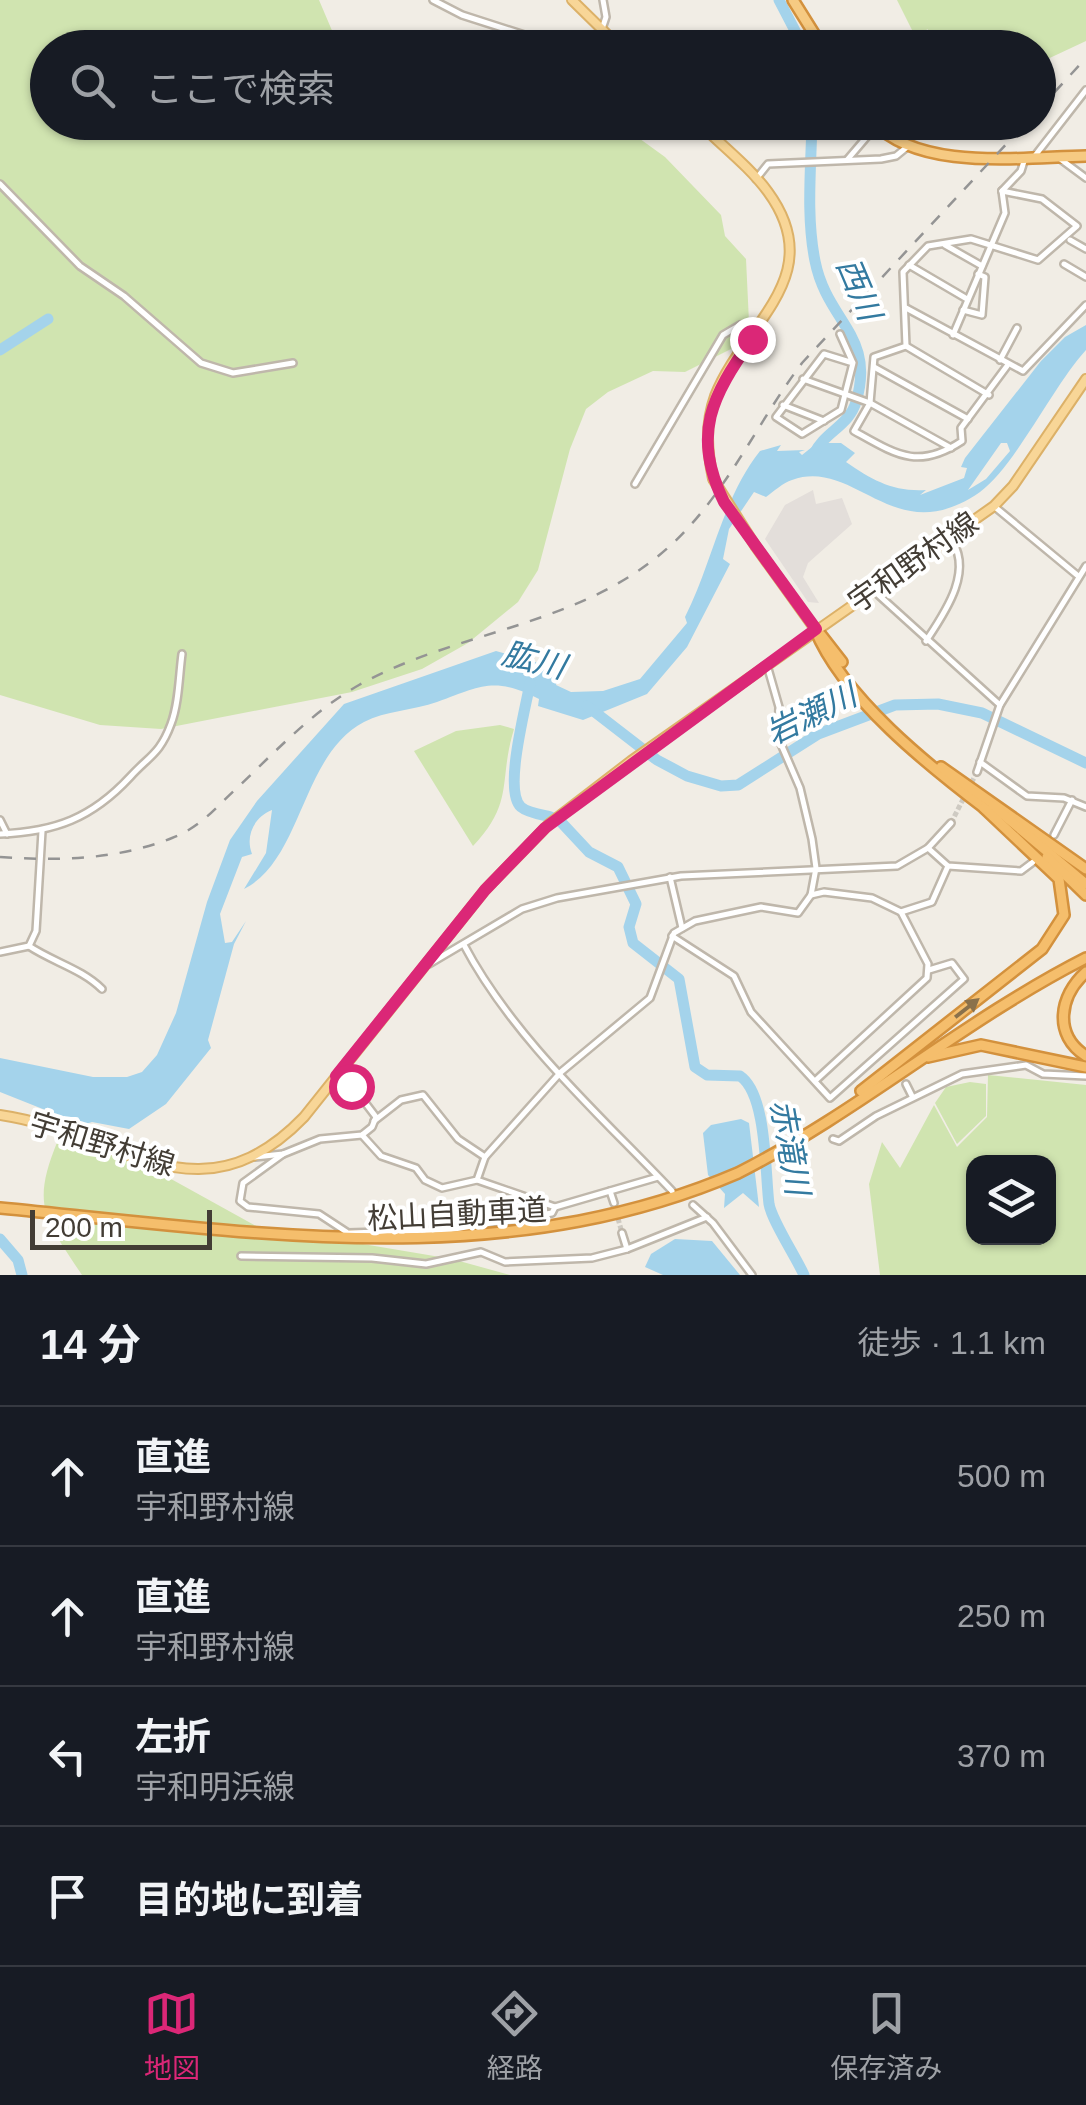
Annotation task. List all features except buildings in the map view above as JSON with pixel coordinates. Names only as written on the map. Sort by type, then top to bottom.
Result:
[{"type":"highway","points":[[793,0],[812,30]]},
{"type":"highway","points":[[897,140],[907,147],[949,156],[1086,156]]},
{"type":"highway","points":[[808,1133],[1013,973],[1056,933],[1064,915],[1065,896],[1059,879],[904,740],[864,695],[816,629]]},
{"type":"highway","points":[[904,740],[1086,869]]},
{"type":"highway","points":[[956,777],[1058,856],[1086,884]]},
{"type":"highway","points":[[984,808],[1031,843],[1086,894]]},
{"type":"highway","name":"松山自動車道","points":[[0,1208],[320,1244],[437,1246],[510,1242],[608,1224],[703,1188],[774,1153],[977,1020],[1086,958]]},
{"type":"highway","points":[[1086,972],[1067,994],[1062,1012],[1064,1032],[1086,1056]]},
{"type":"highway","points":[[910,1065],[960,1046],[981,1044],[1086,1068]]},
{"type":"main road","points":[[572,0],[602,29]]},
{"type":"main road","points":[[716,140],[756,179],[779,210],[789,233],[790,258],[777,300],[724,378],[710,410],[707,443],[713,479],[816,629]]},
{"type":"main road","name":"宇和野村線","points":[[0,1115],[156,1166],[204,1169],[252,1157],[288,1134],[518,854],[630,761],[994,506],[1013,486],[1086,380]]},
{"type":"street","points":[[433,0],[462,15],[509,30]]},
{"type":"street","points":[[602,29],[606,17],[603,0]]},
{"type":"street","points":[[1056,125],[1086,90]]},
{"type":"street","points":[[847,160],[862,140]]},
{"type":"street","points":[[1002,190],[1022,172],[1044,140]]},
{"type":"street","points":[[756,179],[768,164],[896,156],[907,147]]},
{"type":"street","points":[[1056,156],[1086,178]]},
{"type":"street","points":[[0,184],[67,254],[201,363],[233,373],[293,364]]},
{"type":"street","points":[[953,334],[1004,213],[1002,190]]},
{"type":"street","points":[[906,346],[903,272],[928,246],[972,239],[1038,260],[1077,226],[1042,199],[1002,190]]},
{"type":"street","points":[[1070,240],[1086,250]]},
{"type":"street","points":[[943,244],[982,266]]},
{"type":"street","points":[[1064,264],[1086,277]]},
{"type":"street","points":[[909,266],[968,300]]},
{"type":"street","points":[[963,310],[982,314],[984,277],[978,274]]},
{"type":"street","points":[[906,308],[1007,366],[1023,371],[1086,305]]},
{"type":"street","points":[[635,484],[723,335],[740,325],[752,339]]},
{"type":"street","points":[[999,361],[1018,328]]},
{"type":"street","points":[[840,334],[853,363],[851,396],[841,410],[796,433],[776,416],[824,354],[853,363]]},
{"type":"street","points":[[988,395],[906,346],[874,357],[866,402],[854,431],[898,456],[932,458],[962,440],[961,428],[988,395],[1007,366]]},
{"type":"street","points":[[874,367],[968,420]]},
{"type":"street","points":[[802,379],[866,402],[951,448]]},
{"type":"street","points":[[783,405],[824,422]]},
{"type":"street","points":[[994,506],[1077,575]]},
{"type":"street","points":[[926,641],[954,595],[958,558],[949,537]]},
{"type":"street","points":[[977,772],[999,708],[1086,566]]},
{"type":"street","points":[[872,589],[999,708]]},
{"type":"street","points":[[0,820],[4,834],[42,831],[107,802],[158,754],[172,721],[182,654]]},
{"type":"street","points":[[477,1180],[485,1157],[561,1072],[650,998],[672,936],[682,928],[761,907],[798,913],[811,895],[816,868],[792,767],[780,740],[779,707],[767,664]]},
{"type":"street","points":[[980,762],[1027,796],[1072,800],[1086,807]]},
{"type":"street","points":[[1054,834],[1072,800]]},
{"type":"street","points":[[424,966],[522,908],[670,877],[896,866],[928,848],[950,823]]},
{"type":"street","points":[[29,946],[36,931],[42,831]]},
{"type":"street","points":[[928,848],[948,866],[1021,871],[1033,862]]},
{"type":"street","points":[[901,912],[932,902],[943,886],[948,866]]},
{"type":"street","points":[[670,877],[682,928]]},
{"type":"street","points":[[811,895],[824,892],[872,898],[901,912],[929,970],[927,978],[815,1082]]},
{"type":"street","points":[[672,936],[734,976],[751,1012],[827,1097],[837,1097],[962,983],[952,963],[929,970]]},
{"type":"street","points":[[464,945],[484,982],[582,1102],[672,1192]]},
{"type":"street","points":[[0,952],[29,946],[50,962],[81,971],[102,989]]},
{"type":"street","points":[[884,1055],[890,1063]]},
{"type":"street","points":[[833,1139],[840,1141],[912,1096],[962,1074],[1019,1065],[1044,1074],[1086,1076]]},
{"type":"street","points":[[336,1076],[371,1106],[374,1121]]},
{"type":"street","points":[[906,1084],[912,1096]]},
{"type":"street","points":[[252,1157],[283,1154],[320,1140],[362,1134],[402,1100],[423,1095],[458,1139],[485,1157]]},
{"type":"street","points":[[362,1134],[381,1156],[416,1168],[425,1180],[442,1188],[477,1180],[555,1207],[658,1177]]},
{"type":"street","points":[[283,1154],[242,1184],[240,1201],[248,1208],[319,1214],[348,1233],[448,1230],[552,1213],[555,1207]]},
{"type":"street","points":[[610,1191],[614,1203]]},
{"type":"street","points":[[693,1205],[752,1275]]},
{"type":"street","points":[[241,1256],[426,1264],[480,1252],[505,1262],[592,1258],[628,1249],[706,1217]]},
{"type":"street","points":[[622,1233],[628,1249]]},
{"type":"shaded area","points":[[813,490],[816,504],[842,498],[852,524],[808,563],[803,577],[819,603],[808,602],[765,539],[785,505]]},
{"type":"green space","points":[[0,0],[319,0],[332,30],[30,30],[30,140],[642,140],[665,157],[721,215],[725,236],[746,259],[749,322],[733,348],[685,372],[653,371],[608,392],[586,409],[570,449],[538,570],[518,602],[468,643],[422,669],[352,692],[161,729],[100,725],[0,695]]},
{"type":"green space","points":[[897,0],[1086,0],[1086,41],[1056,55],[1056,30],[912,30]]},
{"type":"green space","points":[[500,725],[514,729],[503,790],[495,816],[473,846],[414,751],[456,731]]},
{"type":"green space","points":[[988,1075],[1086,1085],[1086,1275],[880,1275],[869,1184],[882,1142],[900,1168],[934,1105],[957,1147],[987,1117]]},
{"type":"green space","points":[[970,1082],[986,1084],[986,1116],[957,1144],[935,1103],[946,1087]]},
{"type":"green space","points":[[58,1140],[91,1142],[144,1164],[258,1227],[289,1239],[339,1240],[452,1259],[510,1275],[82,1275],[58,1239],[46,1210],[45,1181]]},
{"type":"water","points":[[1086,325],[1086,350],[1006,465],[980,492],[950,508],[923,512],[900,509],[815,476],[789,481],[766,497],[754,492],[729,529],[723,559],[730,564],[687,647],[647,694],[583,720],[538,706],[539,699],[524,692],[488,686],[372,718],[343,737],[314,781],[279,855],[264,875],[244,889],[266,853],[272,810],[260,817],[253,828],[252,854],[242,857],[220,914],[225,943],[232,942],[246,921],[234,944],[208,1040],[211,1048],[166,1104],[129,1129],[92,1122],[83,1125],[0,1092],[0,1058],[93,1077],[127,1077],[142,1072],[157,1055],[176,1013],[207,902],[230,840],[257,801],[344,704],[496,651],[560,669],[556,685],[571,692],[603,691],[640,679],[687,623],[685,617],[727,511],[760,451],[781,445],[777,451],[805,450],[799,452],[802,455],[817,443],[841,443],[855,453],[846,462],[893,487],[926,490],[920,495],[964,478],[967,468],[961,467],[965,458],[1041,361],[1065,337]],"holes":[[[1001,443],[1007,443],[1010,451],[986,479],[968,490]]]},
{"type":"water","points":[[741,1119],[749,1123],[759,1207],[743,1193],[724,1208],[725,1194],[708,1175],[703,1133],[711,1125]]},
{"type":"water","points":[[675,1239],[712,1241],[740,1275],[663,1275],[645,1267],[651,1254]]},
{"type":"waterway","name":"西川","points":[[779,0],[795,30]]},
{"type":"waterway","name":"西川","points":[[812,140],[810,209],[815,261],[821,282],[848,329],[860,360],[853,410],[814,454]]},
{"type":"waterway","points":[[0,350],[48,319]]},
{"type":"waterway","name":"赤滝川","points":[[530,683],[515,767],[516,798],[524,809],[551,817]]},
{"type":"waterway","name":"岩瀬川","points":[[587,706],[657,760],[687,776],[721,786],[738,785],[818,734],[895,705],[938,704],[982,713],[1086,763]]},
{"type":"waterway","name":"赤滝川","points":[[561,822],[589,852],[618,867],[636,904],[629,927],[633,943],[679,979],[695,1067],[707,1075],[740,1076],[749,1085],[760,1116],[771,1211],[804,1275]]},
{"type":"waterway","points":[[0,1239],[18,1260],[22,1275]]},
{"type":"tunnel","points":[[951,823],[977,772]]},
{"type":"tunnel","points":[[616,1211],[622,1233]]},
{"type":"railway","points":[[1056,90],[1086,58]]},
{"type":"railway","points":[[0,857],[66,859],[109,855],[182,834],[207,816],[310,720],[359,685],[433,652],[587,599],[657,557],[719,490],[802,363],[1010,140]]},
{"type":"route","points":[[351,1086],[336,1076],[518,854],[549,824],[630,761],[816,629],[724,502],[713,479],[707,432],[710,410],[724,378],[752,339]]},
{"type":"water label","name":"肱川","points":[[534,660]]}]
